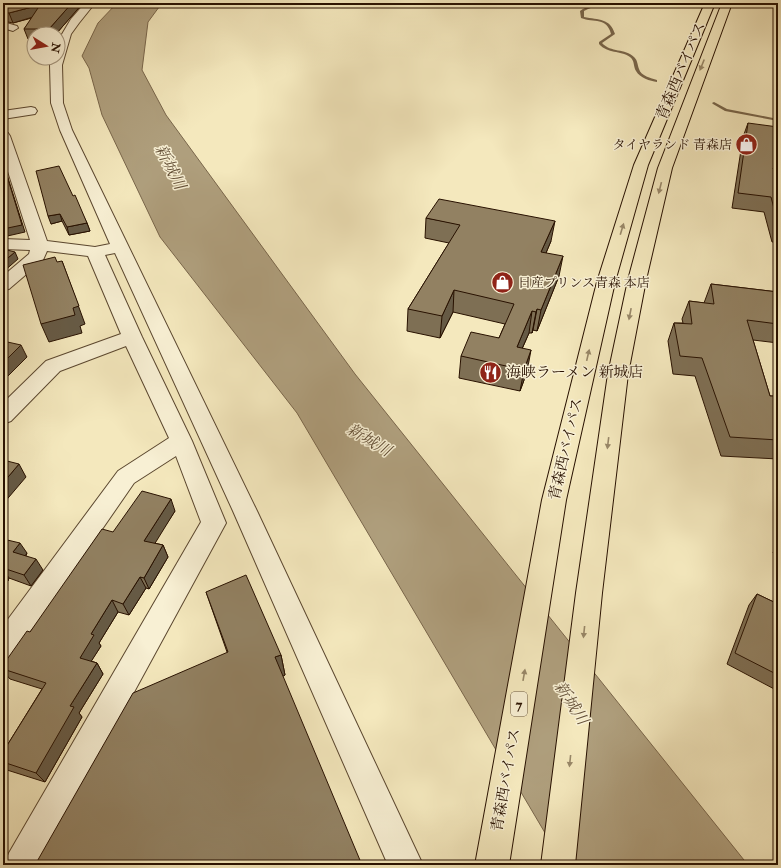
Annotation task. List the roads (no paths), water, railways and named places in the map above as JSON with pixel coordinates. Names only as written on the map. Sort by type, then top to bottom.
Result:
[{"type":"highway","points":[[698,31],[702,3]]},
{"type":"highway","name":"青森西バイパス","points":[[492,865],[546,543],[556,492],[606,282],[641,165],[710,3]]},
{"type":"highway","name":"青森西バイパス","points":[[558,865],[589,593],[615,393],[637,280],[665,168],[710,47],[731,7]]},
{"type":"street","points":[[66,35],[75,20],[90,3]]},
{"type":"street","points":[[3,25],[13,28]]},
{"type":"street","points":[[21,865],[214,523],[181,441],[132,337],[108,250],[57,103],[56,66]]},
{"type":"street","points":[[3,115],[31,111]]},
{"type":"street","points":[[3,136],[40,245],[37,256],[3,285]]},
{"type":"street","points":[[3,244],[108,250]]},
{"type":"street","points":[[108,250],[244,511],[406,865]]},
{"type":"street","points":[[4,414],[53,366],[132,337]]},
{"type":"street","points":[[3,649],[126,477],[181,441]]},
{"type":"water","name":"新城川","points":[[117,3],[162,3],[148,22],[142,70],[166,115],[355,374],[748,865],[564,865],[297,413],[160,237],[102,115],[89,68],[82,56],[98,23]]},
{"type":"waterway","points":[[615,3],[614,7],[589,7],[582,11],[583,18],[605,22],[611,27],[613,34],[600,43],[609,50],[628,54],[633,57],[636,62],[637,70],[644,77],[656,81]]},
{"type":"waterway","points":[[714,103],[726,110],[778,120]]},
{"type":"place","name":"タイヤランド 青森店","points":[[747,145]]},
{"type":"place","name":"日産プリンス青森 本店","points":[[502,283]]},
{"type":"place","name":"海峡ラーメン 新城店","points":[[491,372]]}]
